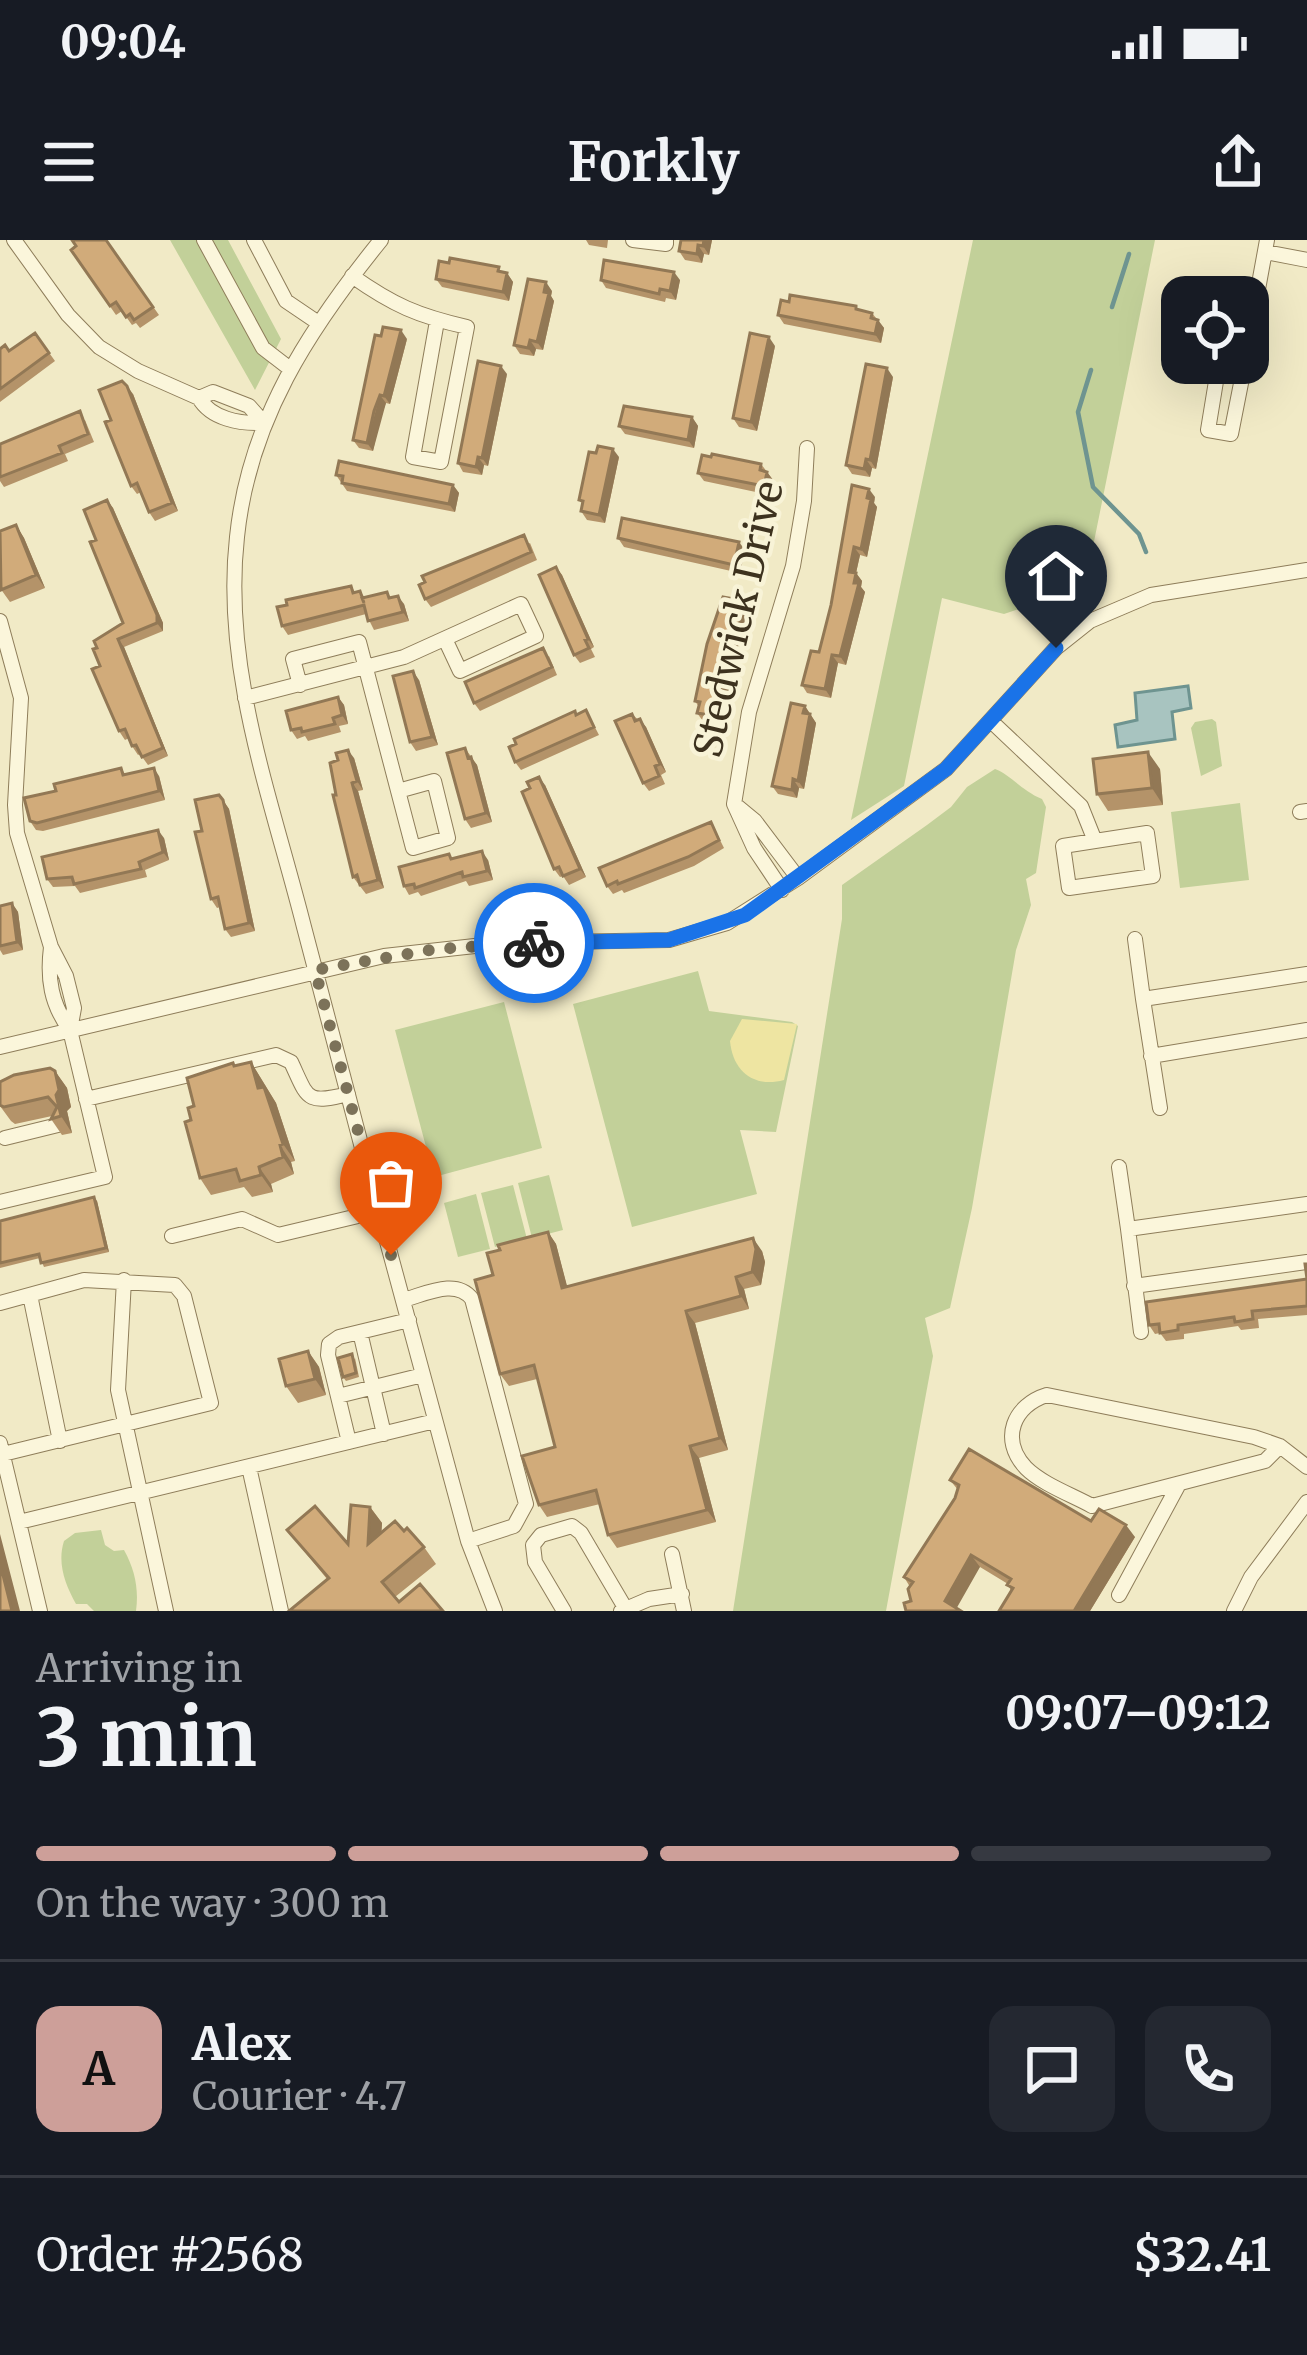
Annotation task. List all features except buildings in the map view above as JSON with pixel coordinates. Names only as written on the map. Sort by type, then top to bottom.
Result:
[{"type":"street","points":[[14,240],[68,315],[99,347],[138,371],[199,398],[213,392],[249,406],[264,423]]},
{"type":"street","points":[[204,240],[263,349],[289,368]]},
{"type":"street","points":[[254,240],[286,301],[317,322]]},
{"type":"street","points":[[381,240],[317,322],[264,423],[242,500],[234,624],[245,698],[315,970],[468,1541],[494,1611]]},
{"type":"street","points":[[633,240],[666,244],[666,240]]},
{"type":"street","points":[[1259,276],[1266,246],[1307,260]]},
{"type":"street","points":[[352,276],[394,306],[467,327],[441,462],[413,457],[437,321]]},
{"type":"street","points":[[1216,384],[1208,430],[1232,434],[1240,384]]},
{"type":"street","name":"Stedwick Drive","points":[[782,890],[754,848],[734,804],[749,712],[793,566],[807,448]]},
{"type":"street","points":[[0,1047],[315,970],[401,954],[480,944],[669,940],[728,923],[782,890],[946,769],[1056,648],[1110,610],[1150,595],[1307,570]]},
{"type":"street","points":[[245,698],[366,669],[521,604],[536,636],[460,671],[445,639]]},
{"type":"street","points":[[0,621],[21,698],[14,805],[17,833],[51,947],[67,976],[74,1008],[70,1030],[105,1177],[0,1202]]},
{"type":"street","points":[[300,685],[293,659],[358,642],[413,848],[448,838],[434,781],[398,791]]},
{"type":"street","points":[[992,722],[1081,806],[1095,841]]},
{"type":"street","name":"Stedwick Drive","points":[[734,804],[755,821],[798,878]]},
{"type":"street","points":[[1147,833],[1154,876],[1069,888],[1063,845],[1095,841],[1147,833]]},
{"type":"street","points":[[1135,939],[1160,1108]]},
{"type":"street","points":[[1143,999],[1307,974]]},
{"type":"street","points":[[1151,1056],[1307,1030]]},
{"type":"street","points":[[86,1099],[276,1055],[288,1059],[310,1098],[348,1094]]},
{"type":"street","points":[[5,1138],[91,1118]]},
{"type":"street","points":[[1119,1167],[1141,1332]]},
{"type":"street","points":[[1128,1229],[1307,1204]]},
{"type":"street","points":[[172,1236],[237,1220],[278,1235],[380,1210]]},
{"type":"street","points":[[1134,1286],[1307,1262]]},
{"type":"street","points":[[0,1303],[84,1280],[175,1285],[184,1296],[211,1403],[60,1441],[1,1449],[7,1506],[19,1522],[40,1611]]},
{"type":"street","points":[[124,1280],[118,1370],[124,1425],[166,1611]]},
{"type":"street","points":[[403,1300],[454,1287],[465,1290],[472,1299],[526,1504],[521,1518],[509,1528],[468,1541]]},
{"type":"street","points":[[31,1295],[60,1441]]},
{"type":"street","points":[[349,1442],[328,1347],[336,1338],[409,1320]]},
{"type":"street","points":[[360,1332],[384,1434]]},
{"type":"street","points":[[338,1396],[423,1375]]},
{"type":"street","points":[[1280,1446],[1265,1461],[1092,1506],[1027,1469],[1017,1453],[1013,1431],[1016,1412],[1030,1400],[1047,1395],[1280,1446],[1307,1467]]},
{"type":"street","points":[[19,1522],[435,1421]]},
{"type":"street","points":[[249,1466],[281,1611]]},
{"type":"street","points":[[1119,1594],[1179,1484]]},
{"type":"street","points":[[1234,1611],[1251,1577],[1307,1502]]},
{"type":"street","points":[[562,1610],[538,1567],[533,1545],[545,1533],[572,1526],[581,1533],[625,1610],[649,1600],[683,1603],[672,1554]]},
{"type":"green space","points":[[170,240],[228,240],[281,339],[255,390]]},
{"type":"green space","points":[[973,240],[1155,240],[1085,586],[1004,614],[942,598],[904,786],[851,820]]},
{"type":"green space","points":[[1212,719],[1222,766],[1201,776],[1191,728],[1195,722]]},
{"type":"green space","points":[[995,769],[1042,799],[1046,807],[1036,873],[1026,879],[1031,905],[1016,950],[950,1308],[925,1318],[933,1356],[886,1611],[733,1611],[842,919],[842,885],[951,807],[967,787]]},
{"type":"green space","points":[[1240,803],[1249,880],[1180,888],[1171,812]]},
{"type":"green space","points":[[698,971],[709,1011],[798,1026],[776,1132],[740,1130],[757,1194],[632,1227],[573,1004]]},
{"type":"green space","points":[[504,1002],[542,1148],[434,1177],[395,1030]]},
{"type":"green space","points":[[549,1175],[563,1230],[532,1238],[518,1183]]},
{"type":"green space","points":[[513,1185],[527,1239],[495,1247],[481,1193]]},
{"type":"green space","points":[[476,1194],[490,1249],[458,1257],[444,1203]]},
{"type":"green space","points":[[101,1530],[105,1545],[124,1550],[128,1557],[136,1611],[94,1611],[87,1604],[76,1604],[68,1589],[62,1565],[64,1541],[75,1533]]},
{"type":"sand","points":[[742,1019],[797,1024],[784,1080],[763,1082],[740,1069],[730,1041]]},
{"type":"water","points":[[1188,686],[1191,708],[1172,712],[1175,739],[1118,747],[1115,725],[1137,720],[1135,693]]},
{"type":"waterway","points":[[1112,307],[1129,254]]},
{"type":"waterway","points":[[1091,370],[1078,412],[1093,487],[1139,534],[1146,552]]},
{"type":"way so far","points":[[391,1255],[315,970],[436,949],[534,943]]},
{"type":"route","points":[[534,943],[669,940],[745,915],[946,769],[1056,648]]}]
